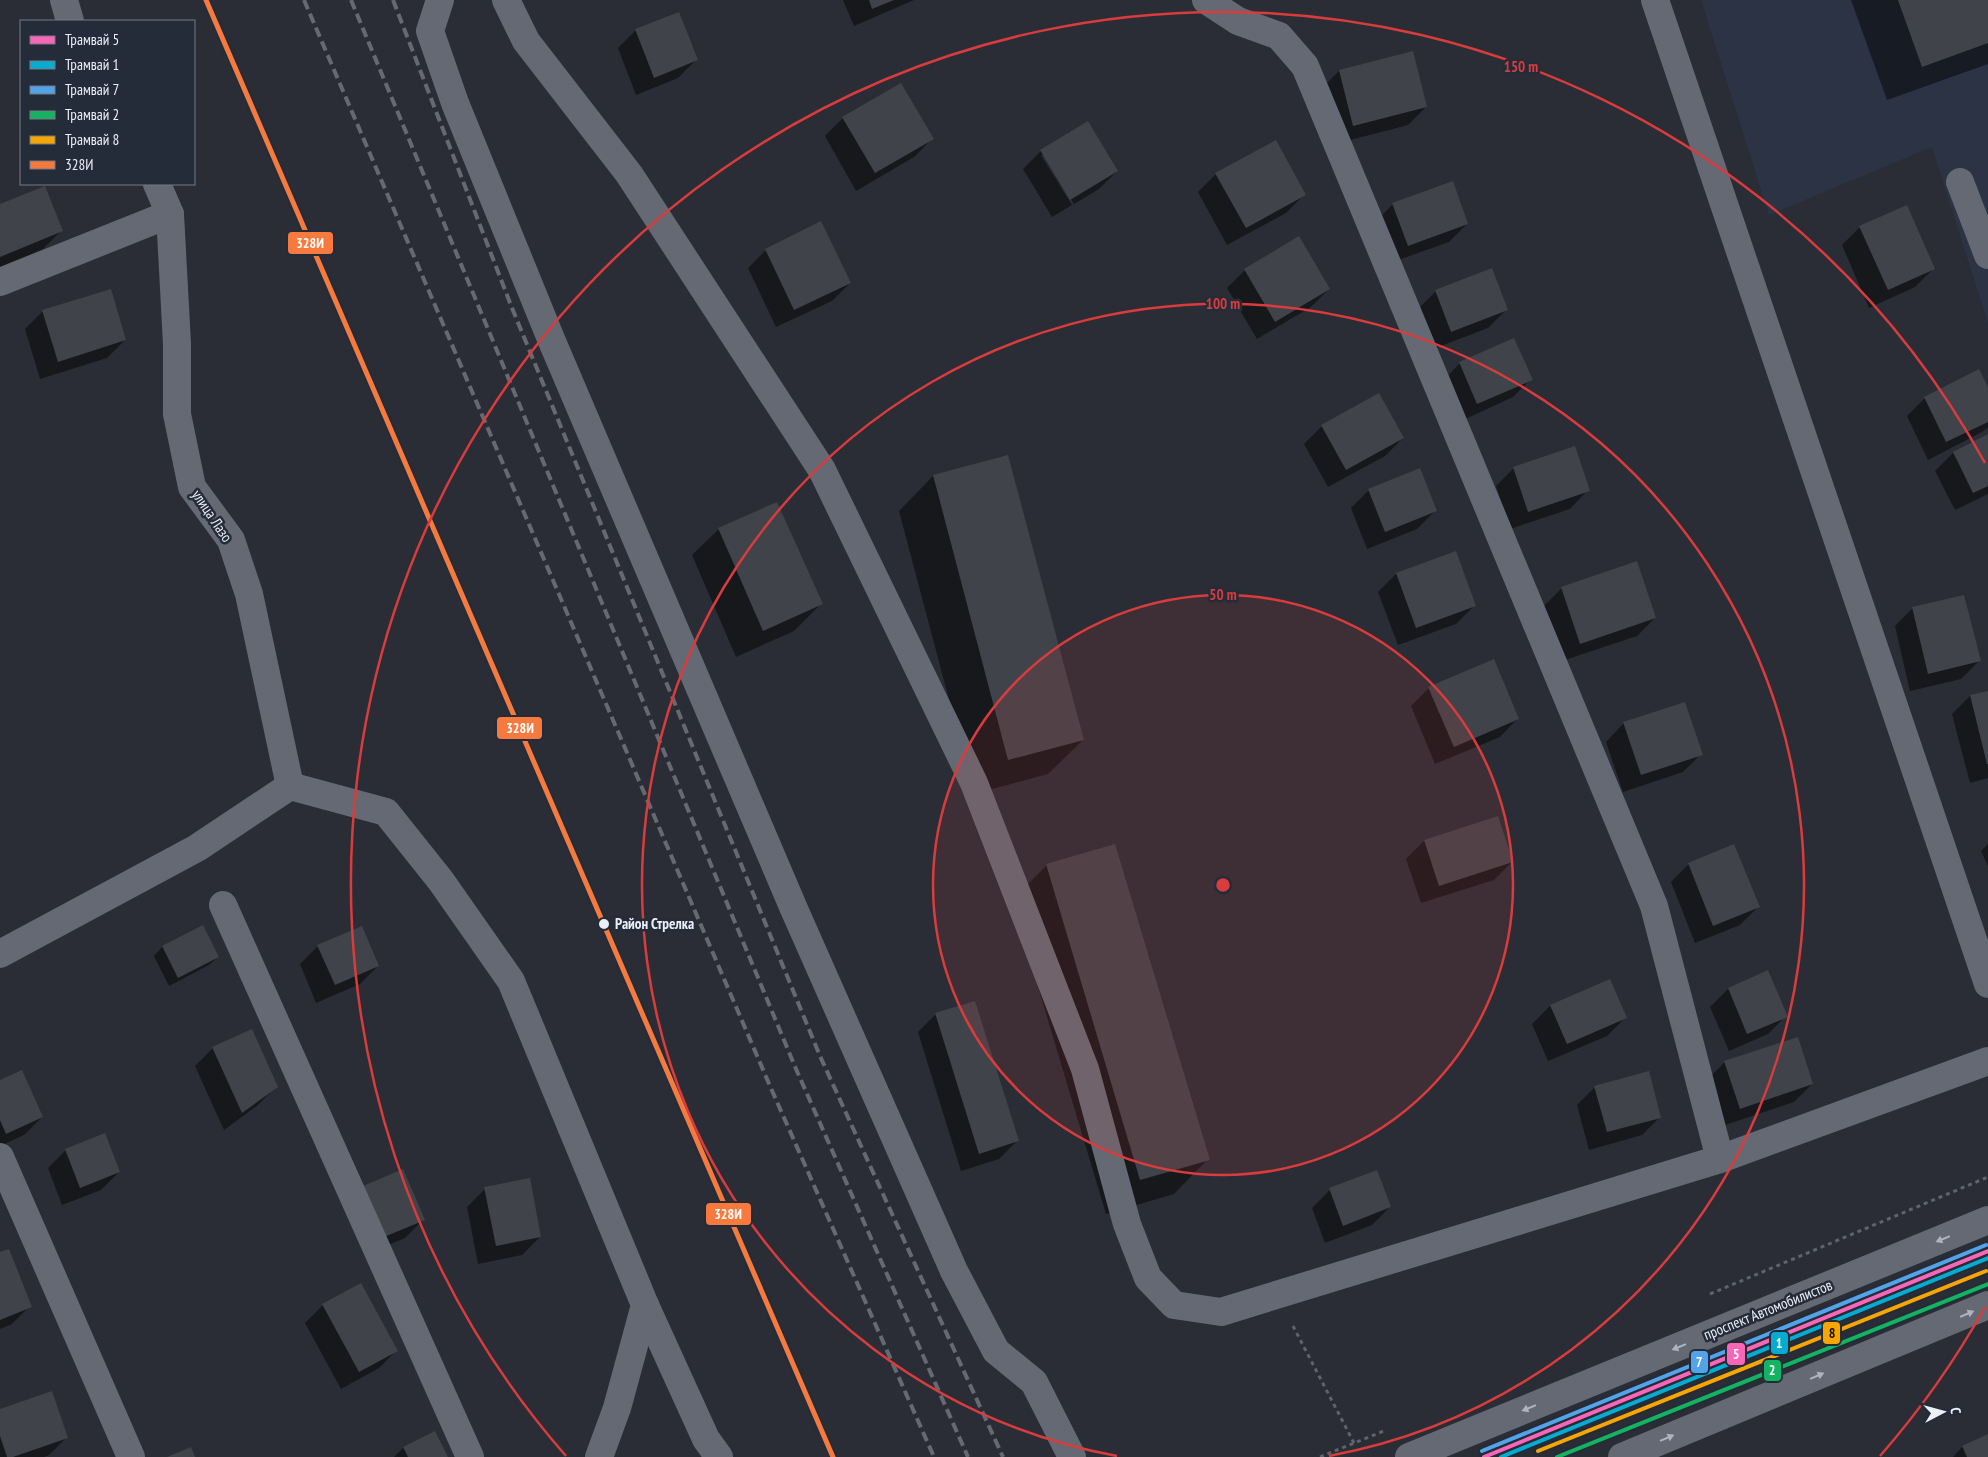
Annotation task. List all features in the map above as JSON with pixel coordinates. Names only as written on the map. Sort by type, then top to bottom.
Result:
[{"type":"main road","name":"проспект Автомобилистов","points":[[1416,1454],[1988,1220]]},
{"type":"main road","points":[[1622,1457],[1988,1305]]},
{"type":"street","points":[[64,0],[70,20]]},
{"type":"street","points":[[440,0],[430,31],[455,103],[550,339],[794,909],[954,1270],[996,1351],[1034,1382],[1072,1457]]},
{"type":"street","points":[[506,0],[526,41],[629,174],[822,470],[974,783],[1085,1069],[1127,1224],[1148,1278],[1174,1305],[1221,1312],[1720,1159],[1988,1061]]},
{"type":"street","points":[[1206,0],[1238,21],[1279,36],[1305,66],[1654,906],[1720,1159]]},
{"type":"street","points":[[1655,0],[1988,984]]},
{"type":"street","points":[[1960,182],[1988,255]]},
{"type":"street","name":"улица Лазо","points":[[157,185],[170,214],[178,344],[177,414],[192,487],[231,540],[234,549],[248,594],[290,786]]},
{"type":"street","points":[[0,282],[170,214]]},
{"type":"street","points":[[0,954],[197,848],[290,786],[386,812],[441,881],[511,981],[645,1305],[706,1439],[720,1457]]},
{"type":"street","points":[[223,905],[470,1457]]},
{"type":"street","points":[[0,1157],[130,1457]]},
{"type":"street","points":[[600,1457],[617,1408],[645,1305]]},
{"type":"path","points":[[1277,1294],[1354,1443],[1320,1457]]},
{"type":"shaded area","points":[[1701,0],[1988,0],[1988,323],[1932,147],[1769,215]]},
{"type":"building","points":[[869,0],[894,0],[872,9]]},
{"type":"building","points":[[1898,0],[1988,0],[1988,43],[1922,67]]},
{"type":"building","points":[[679,12],[698,60],[654,78],[635,29]]},
{"type":"building","points":[[1413,51],[1427,107],[1353,126],[1339,70]]},
{"type":"building","points":[[901,83],[934,139],[875,173],[842,117]]},
{"type":"building","points":[[1088,121],[1118,171],[1070,200],[1040,150]]},
{"type":"building","points":[[1276,140],[1306,195],[1246,228],[1215,173]]},
{"type":"building","points":[[1453,181],[1468,224],[1408,246],[1392,203]]},
{"type":"building","points":[[45,186],[63,231],[0,257],[0,204]]},
{"type":"building","points":[[1907,205],[1935,269],[1888,290],[1859,226]]},
{"type":"building","points":[[821,221],[851,283],[794,310],[765,249]]},
{"type":"building","points":[[1299,236],[1330,289],[1275,322],[1244,269]]},
{"type":"building","points":[[1492,268],[1508,310],[1451,332],[1435,290]]},
{"type":"building","points":[[111,289],[126,340],[58,362],[42,310]]},
{"type":"building","points":[[1514,338],[1533,380],[1477,404],[1459,362]]},
{"type":"building","points":[[1979,369],[1988,387],[1988,422],[1946,442],[1924,397]]},
{"type":"building","points":[[1379,393],[1404,438],[1346,470],[1321,425]]},
{"type":"building","points":[[1988,434],[1988,486],[1973,493],[1953,452]]},
{"type":"building","points":[[1575,446],[1590,491],[1528,512],[1513,467]]},
{"type":"building","points":[[1008,455],[1084,740],[1008,760],[933,475]]},
{"type":"building","points":[[1420,468],[1437,511],[1385,532],[1368,489]]},
{"type":"building","points":[[777,502],[823,604],[763,631],[718,528]]},
{"type":"building","points":[[1456,551],[1476,606],[1416,628],[1396,573]]},
{"type":"building","points":[[1637,561],[1656,618],[1580,644],[1561,587]]},
{"type":"building","points":[[1964,595],[1981,661],[1928,674],[1912,607]]},
{"type":"building","points":[[1494,659],[1519,719],[1454,747],[1428,687]]},
{"type":"building","points":[[1988,691],[1988,764],[1987,764],[1970,695]]},
{"type":"building","points":[[1685,702],[1703,755],[1641,775],[1623,722]]},
{"type":"building","points":[[1498,816],[1513,862],[1439,886],[1424,840]]},
{"type":"building","points":[[1115,844],[1210,1160],[1140,1180],[1046,864]]},
{"type":"building","points":[[1734,844],[1760,907],[1713,926],[1688,863]]},
{"type":"building","points":[[203,925],[219,957],[178,978],[162,946]]},
{"type":"building","points":[[362,926],[379,966],[335,985],[317,945]]},
{"type":"building","points":[[1768,970],[1788,1017],[1747,1034],[1728,988]]},
{"type":"building","points":[[1610,979],[1627,1018],[1567,1044],[1550,1005]]},
{"type":"building","points":[[975,1001],[1019,1141],[979,1154],[935,1013]]},
{"type":"building","points":[[252,1029],[278,1087],[242,1113],[212,1047]]},
{"type":"building","points":[[1798,1037],[1813,1084],[1740,1109],[1724,1061]]},
{"type":"building","points":[[22,1070],[43,1117],[6,1134],[0,1120],[0,1080]]},
{"type":"building","points":[[1649,1071],[1661,1118],[1607,1132],[1594,1086]]},
{"type":"building","points":[[105,1133],[120,1172],[80,1188],[65,1149]]},
{"type":"building","points":[[403,1169],[425,1220],[384,1237],[363,1186]]},
{"type":"building","points":[[1377,1170],[1391,1207],[1343,1226],[1329,1188]]},
{"type":"building","points":[[530,1178],[541,1237],[496,1246],[484,1187]]},
{"type":"building","points":[[9,1249],[32,1307],[0,1320],[0,1252]]},
{"type":"building","points":[[361,1283],[398,1351],[359,1372],[322,1304]]},
{"type":"building","points":[[52,1391],[68,1438],[13,1457],[7,1457],[0,1436],[0,1409]]},
{"type":"building","points":[[435,1431],[448,1457],[408,1457],[403,1447]]},
{"type":"building","points":[[1988,1434],[1988,1457],[1967,1457],[1962,1446]]},
{"type":"building","points":[[191,1447],[195,1457],[167,1457]]},
{"type":"railway","points":[[304,0],[770,1086],[934,1457]]},
{"type":"railway","points":[[351,0],[796,1069],[968,1457]]},
{"type":"railway","points":[[393,0],[512,308],[820,1056],[1003,1457]]},
{"type":"tram line","name":"7","points":[[1482,1451],[1986,1245]]},
{"type":"tram line","name":"5","points":[[1484,1457],[1988,1251]]},
{"type":"tram line","name":"1","points":[[1501,1457],[1988,1258]]},
{"type":"tram line","name":"8","points":[[1538,1451],[1986,1271]]},
{"type":"tram line","name":"2","points":[[1557,1457],[1988,1284]]},
{"type":"transit line","name":"328И","points":[[206,0],[833,1457]]},
{"type":"place","name":"Район Стрелка","points":[[604,924]]}]
